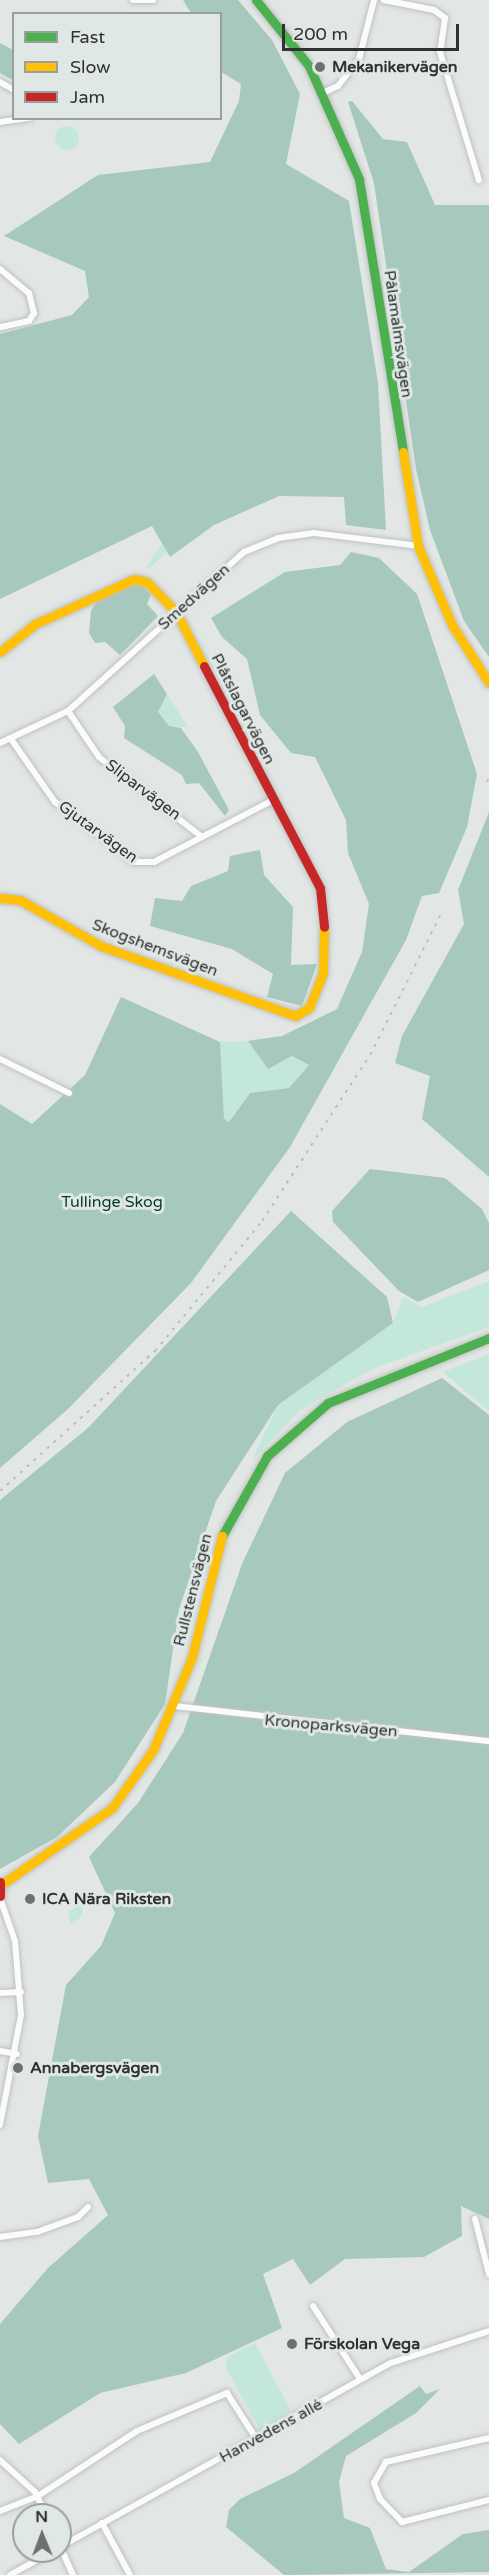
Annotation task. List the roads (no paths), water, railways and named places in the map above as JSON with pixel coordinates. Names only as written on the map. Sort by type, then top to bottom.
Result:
[{"type":"street","points":[[134,0],[153,0]]},
{"type":"street","name":"Pålamalmsvägen","points":[[256,0],[325,92],[359,179],[418,546],[452,625],[489,683]]},
{"type":"street","points":[[325,92],[338,86],[359,58],[374,0]]},
{"type":"street","points":[[384,0],[434,10],[445,18],[440,52],[479,180]]},
{"type":"street","points":[[0,122],[15,120]]},
{"type":"street","points":[[0,269],[29,293],[34,313],[29,321],[0,327]]},
{"type":"street","name":"Smedvägen","points":[[0,742],[11,739],[68,711],[244,552],[278,538],[314,533],[418,546]]},
{"type":"street","name":"Plåtslagarvägen","points":[[0,652],[35,624],[134,579],[147,582],[176,612],[325,898],[323,974],[305,1015]]},
{"type":"street","name":"Sliparvägen","points":[[68,711],[99,757],[201,836]]},
{"type":"street","name":"Gjutarvägen","points":[[11,739],[55,802],[135,862],[154,862],[273,800]]},
{"type":"street","name":"Skogshemsvägen","points":[[0,898],[20,900],[128,957],[295,1016],[305,1015]]},
{"type":"street","points":[[0,1059],[69,1093]]},
{"type":"street","name":"Rullstensvägen","points":[[1,1883],[112,1808],[153,1750],[175,1706],[218,1544],[267,1456],[328,1403],[489,1338]]},
{"type":"street","name":"Kronoparksvägen","points":[[175,1706],[489,1741]]},
{"type":"street","points":[[0,2125],[17,2054],[21,1992],[15,1941],[0,1897],[1,1883]]},
{"type":"street","points":[[0,1993],[21,1992]]},
{"type":"street","points":[[0,2051],[17,2054]]},
{"type":"street","points":[[0,2089],[9,2091]]},
{"type":"street","points":[[0,2238],[37,2232],[78,2217],[87,2207]]},
{"type":"street","points":[[476,2219],[489,2274]]},
{"type":"street","points":[[313,2306],[360,2379]]},
{"type":"street","name":"Hanvedens allé","points":[[72,2540],[257,2440],[360,2379],[426,2348],[489,2331]]},
{"type":"street","points":[[0,2511],[38,2496],[137,2431],[227,2392],[257,2440]]},
{"type":"street","points":[[489,2438],[386,2462],[374,2483],[380,2499],[402,2522],[489,2500]]},
{"type":"street","points":[[0,2460],[38,2496],[41,2503]]},
{"type":"street","points":[[102,2523],[130,2575]]},
{"type":"street","points":[[12,2575],[32,2563]]},
{"type":"railway","points":[[487,782],[489,774]]},
{"type":"railway","points":[[0,1491],[155,1351],[262,1221],[370,1055],[443,910]]},
{"type":"place","name":"Mekanikervägen","points":[[320,67]]},
{"type":"place","name":"ICA Nära Riksten","points":[[30,1899]]},
{"type":"place","name":"Annabergsvägen","points":[[18,2068]]},
{"type":"place","name":"Förskolan Vega","points":[[292,2344]]},
{"type":"park label","name":"Tullinge Skog","points":[[112,1202]]}]
